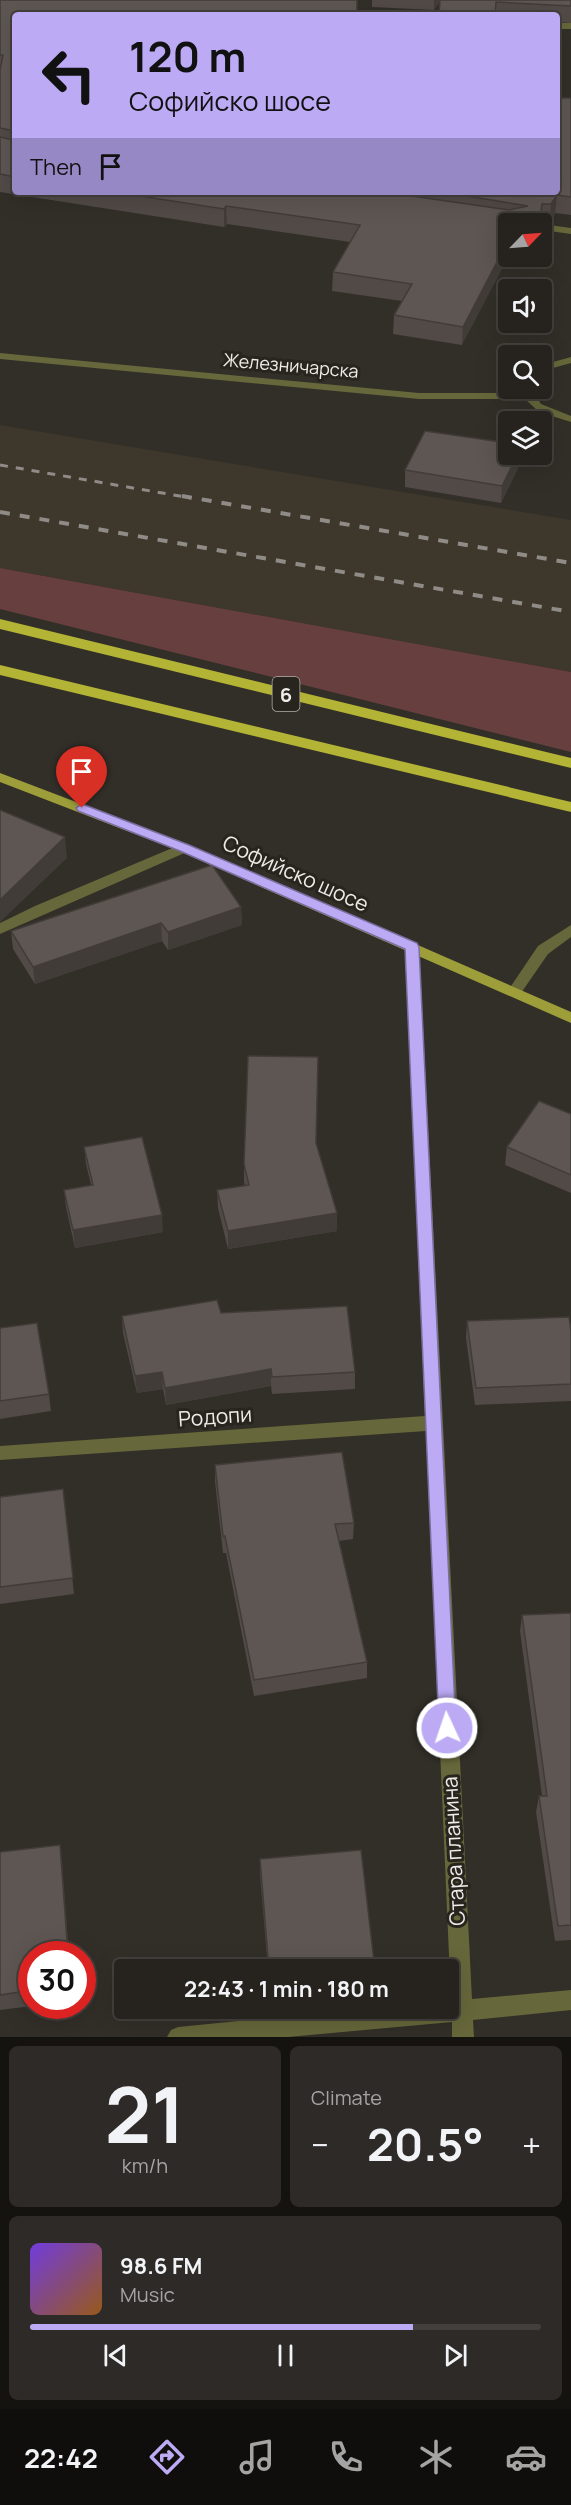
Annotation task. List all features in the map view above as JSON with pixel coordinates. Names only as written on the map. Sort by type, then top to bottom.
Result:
[{"type":"highway","name":"6","points":[[0,624],[571,763]]},
{"type":"highway","name":"6","points":[[0,670],[571,807]]},
{"type":"main road","name":"Софийско шосе","points":[[0,777],[184,848],[571,1018]]},
{"type":"street","points":[[552,228],[571,231]]},
{"type":"street","name":"Железничарска","points":[[0,356],[419,396],[498,393]]},
{"type":"street","points":[[552,365],[571,360]]},
{"type":"street","name":"Железничарска","points":[[533,399],[543,410],[571,419]]},
{"type":"street","points":[[0,929],[40,909],[184,848]]},
{"type":"street","points":[[514,992],[543,950],[571,930]]},
{"type":"street","name":"Стара планина","points":[[412,947],[432,1423],[463,2037]]},
{"type":"street","name":"Родопи","points":[[0,1453],[432,1423]]},
{"type":"street","points":[[178,2037],[571,2000]]},
{"type":"shaded area","points":[[0,425],[571,520],[571,672],[0,568]]},
{"type":"shaded area","points":[[0,568],[571,672],[571,752],[0,609]]},
{"type":"building","points":[[0,0],[357,0],[357,12],[12,12],[12,130],[0,128],[0,70],[3,55],[0,55]]},
{"type":"building","points":[[440,0],[571,0],[571,6],[496,2],[495,12],[439,12]]},
{"type":"building","points":[[560,98],[571,98],[571,197],[557,195],[560,195]]},
{"type":"building","points":[[0,137],[12,140],[12,176],[0,174]]},
{"type":"building","points":[[133,195],[405,195],[509,210],[528,206],[460,195],[557,195],[551,204],[542,204],[541,212],[543,213],[498,213],[498,260],[463,327],[394,315],[412,284],[333,272],[360,225],[226,206],[224,209]]},
{"type":"building","points":[[425,431],[498,442],[498,465],[512,465],[502,486],[405,470]]},
{"type":"building","points":[[0,810],[65,837],[0,900]]},
{"type":"building","points":[[212,865],[241,907],[168,932],[161,923],[33,967],[11,931]]},
{"type":"building","points":[[248,1056],[318,1057],[316,1143],[337,1213],[228,1231],[217,1190],[249,1185],[244,1164]]},
{"type":"building","points":[[539,1101],[571,1114],[571,1175],[507,1147]]},
{"type":"building","points":[[142,1137],[162,1215],[73,1230],[64,1190],[93,1185],[84,1147]]},
{"type":"building","points":[[217,1300],[221,1313],[347,1306],[355,1372],[272,1377],[271,1369],[165,1388],[162,1372],[135,1376],[122,1316]]},
{"type":"building","points":[[569,1317],[571,1384],[476,1388],[467,1321]]},
{"type":"building","points":[[37,1323],[49,1394],[0,1401],[0,1328]]},
{"type":"building","points":[[342,1452],[354,1523],[335,1524],[367,1662],[254,1680],[225,1536],[223,1536],[215,1465]]},
{"type":"building","points":[[63,1489],[73,1578],[0,1587],[0,1497]]},
{"type":"building","points":[[571,1613],[571,1925],[558,1926],[539,1796],[547,1796],[522,1615]]},
{"type":"building","points":[[60,1845],[67,1941],[18,1941],[18,1992],[0,1995],[0,1852]]},
{"type":"building","points":[[361,1850],[374,1959],[268,1959],[260,1859]]},
{"type":"railway","points":[[0,465],[191,498]]},
{"type":"railway","points":[[182,496],[571,563]]},
{"type":"railway","points":[[0,512],[571,612]]},
{"type":"route","points":[[82,808],[184,848],[412,947],[447,1728]]}]
